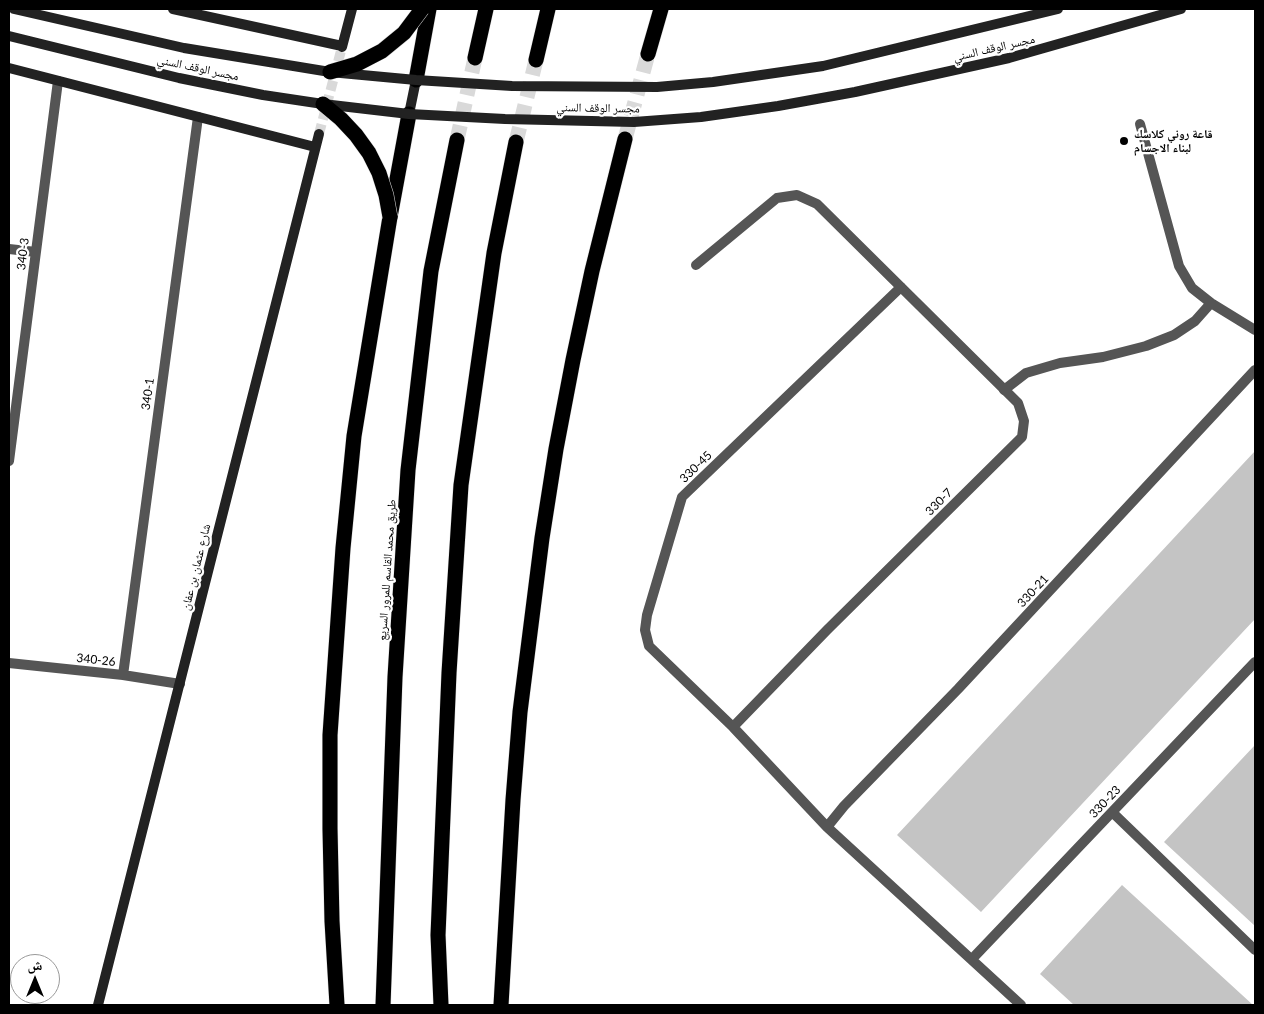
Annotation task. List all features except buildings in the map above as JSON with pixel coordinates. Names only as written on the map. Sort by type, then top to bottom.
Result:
[{"type":"highway","points":[[330,72],[357,64],[382,51],[404,33],[422,9]]},
{"type":"highway","points":[[416,80],[429,9]]},
{"type":"highway","points":[[475,58],[486,9]]},
{"type":"highway","points":[[536,60],[548,9]]},
{"type":"highway","points":[[648,54],[662,9]]},
{"type":"highway","points":[[323,104],[346,124],[369,153],[386,195],[390,217]]},
{"type":"highway","points":[[337,1005],[332,921],[330,735],[343,548],[354,436],[409,114]]},
{"type":"highway","points":[[502,1005],[513,800],[520,712],[542,538],[573,360],[592,272],[625,139]]},
{"type":"highway","name":"طريق محمد القاسم للمرور السريع","points":[[383,1005],[395,677],[408,470],[430,271],[457,140]]},
{"type":"highway","points":[[441,1005],[438,935],[449,682],[461,485],[494,253],[516,142]]},
{"type":"street","name":"مجسر الوقف السني","points":[[14,9],[184,48],[330,72],[512,86],[648,87],[713,82],[822,66],[1058,9]]},
{"type":"street","points":[[173,9],[342,47],[352,9]]},
{"type":"street","name":"مجسر الوقف السني","points":[[9,36],[179,78],[263,95],[323,104],[409,114],[505,119],[634,122],[778,106],[855,92],[1009,58],[1181,9]]},
{"type":"street","points":[[9,68],[315,147]]},
{"type":"street","name":"340-3","points":[[9,461],[58,80]]},
{"type":"street","points":[[409,114],[416,80]]},
{"type":"street","name":"340-1","points":[[123,675],[198,116]]},
{"type":"street","points":[[1140,124],[1179,266],[1192,288],[1211,303],[1255,330]]},
{"type":"street","name":"شارع عثمان بن عفان","points":[[98,1005],[319,134]]},
{"type":"street","name":"330-7","points":[[696,265],[776,198],[797,195],[817,204],[1018,403],[1024,421],[1022,436],[827,630],[733,727]]},
{"type":"street","points":[[9,249],[36,252]]},
{"type":"street","name":"330-45","points":[[900,287],[682,497],[646,615],[645,630],[649,646],[733,727],[827,827],[1021,1005]]},
{"type":"street","points":[[1004,390],[1026,373],[1060,363],[1146,346],[1174,335],[1195,321],[1211,303]]},
{"type":"street","name":"330-21","points":[[827,827],[844,806],[958,689],[1255,370]]},
{"type":"street","name":"330-23","points":[[972,959],[1255,662]]},
{"type":"street","name":"340-26","points":[[9,663],[123,675],[180,684]]},
{"type":"street","points":[[1112,812],[1255,950]]},
{"type":"tunnel","points":[[319,134],[342,47]]},
{"type":"tunnel","points":[[625,139],[648,54]]},
{"type":"tunnel","points":[[457,140],[475,58]]},
{"type":"tunnel","points":[[516,142],[536,60]]},
{"type":"place","name":"قاعة روني كلاسك لبناء الاجسام","points":[[1124,141]]}]
